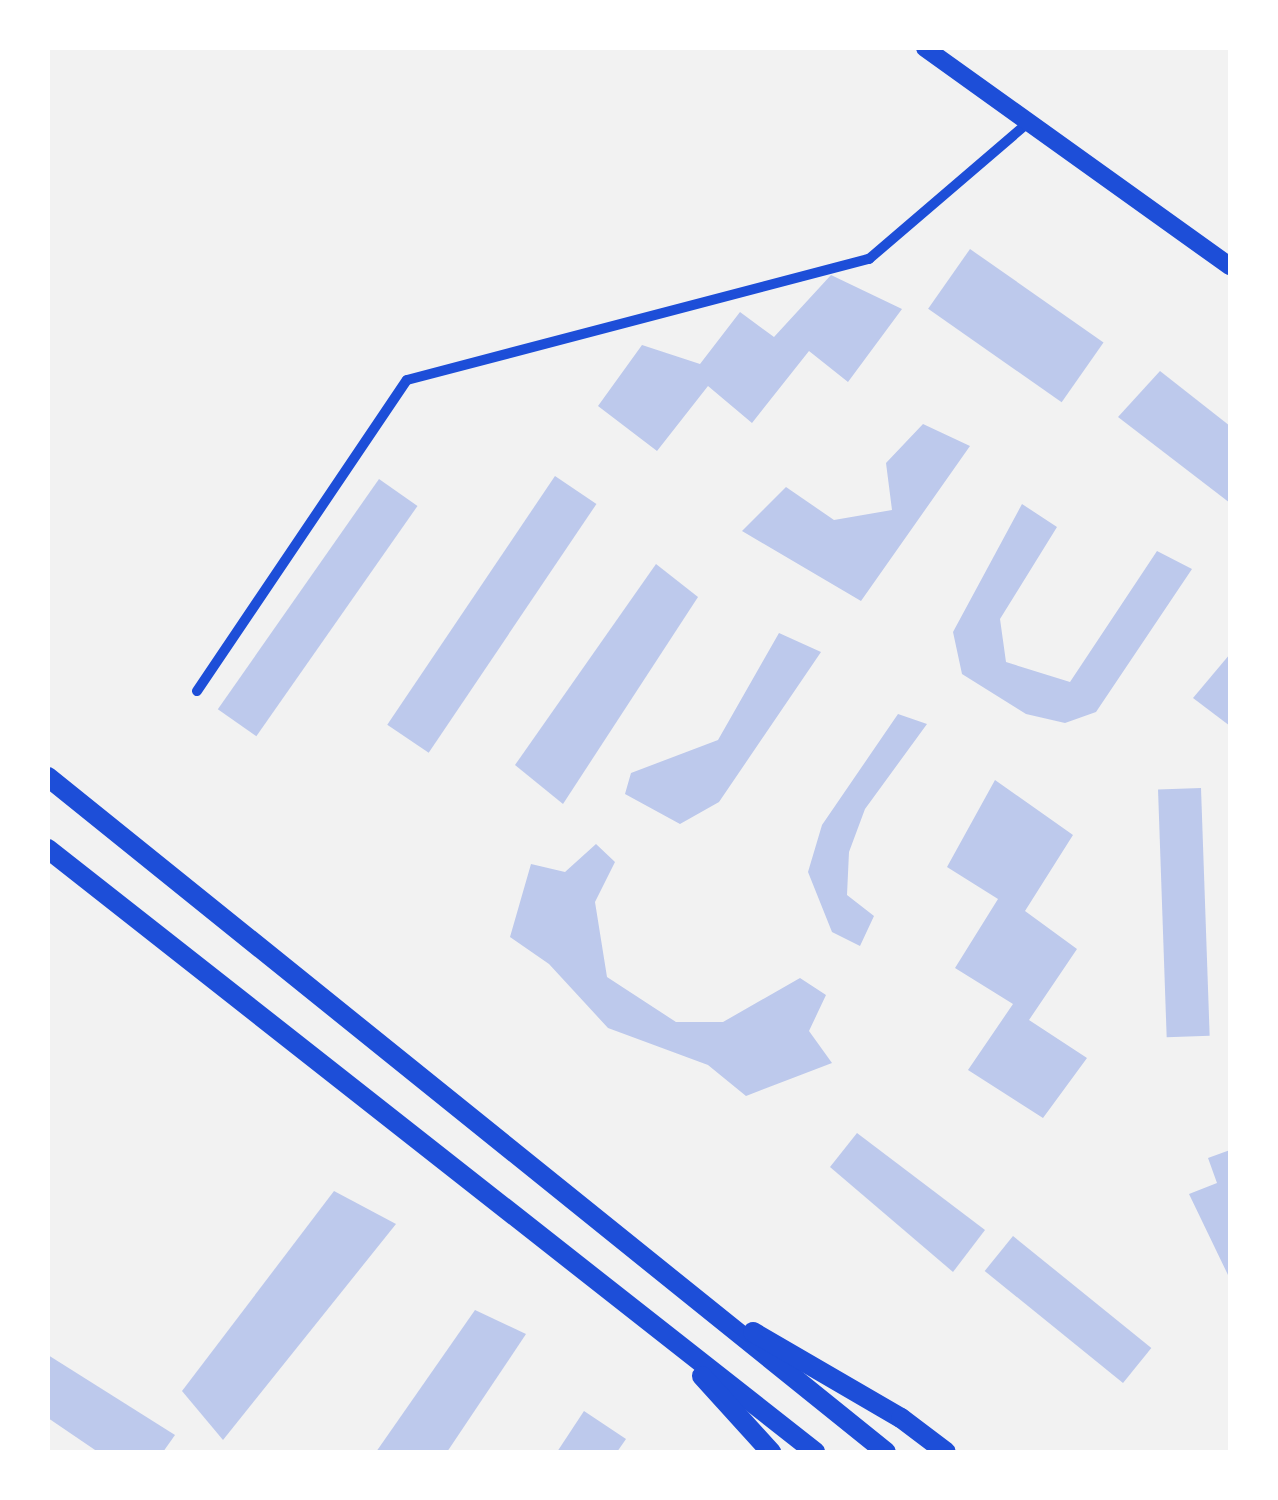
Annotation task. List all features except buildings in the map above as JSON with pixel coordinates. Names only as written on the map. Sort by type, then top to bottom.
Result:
[{"type":"main road","points":[[48,776],[886,1452]]},
{"type":"main road","points":[[48,849],[815,1452]]},
{"type":"main road","points":[[695,1299],[901,1418],[946,1452]]},
{"type":"main road","points":[[664,1334],[772,1452]]},
{"type":"street","points":[[926,48],[1230,266]]},
{"type":"street","points":[[197,692],[407,380],[869,259],[1029,122]]}]
